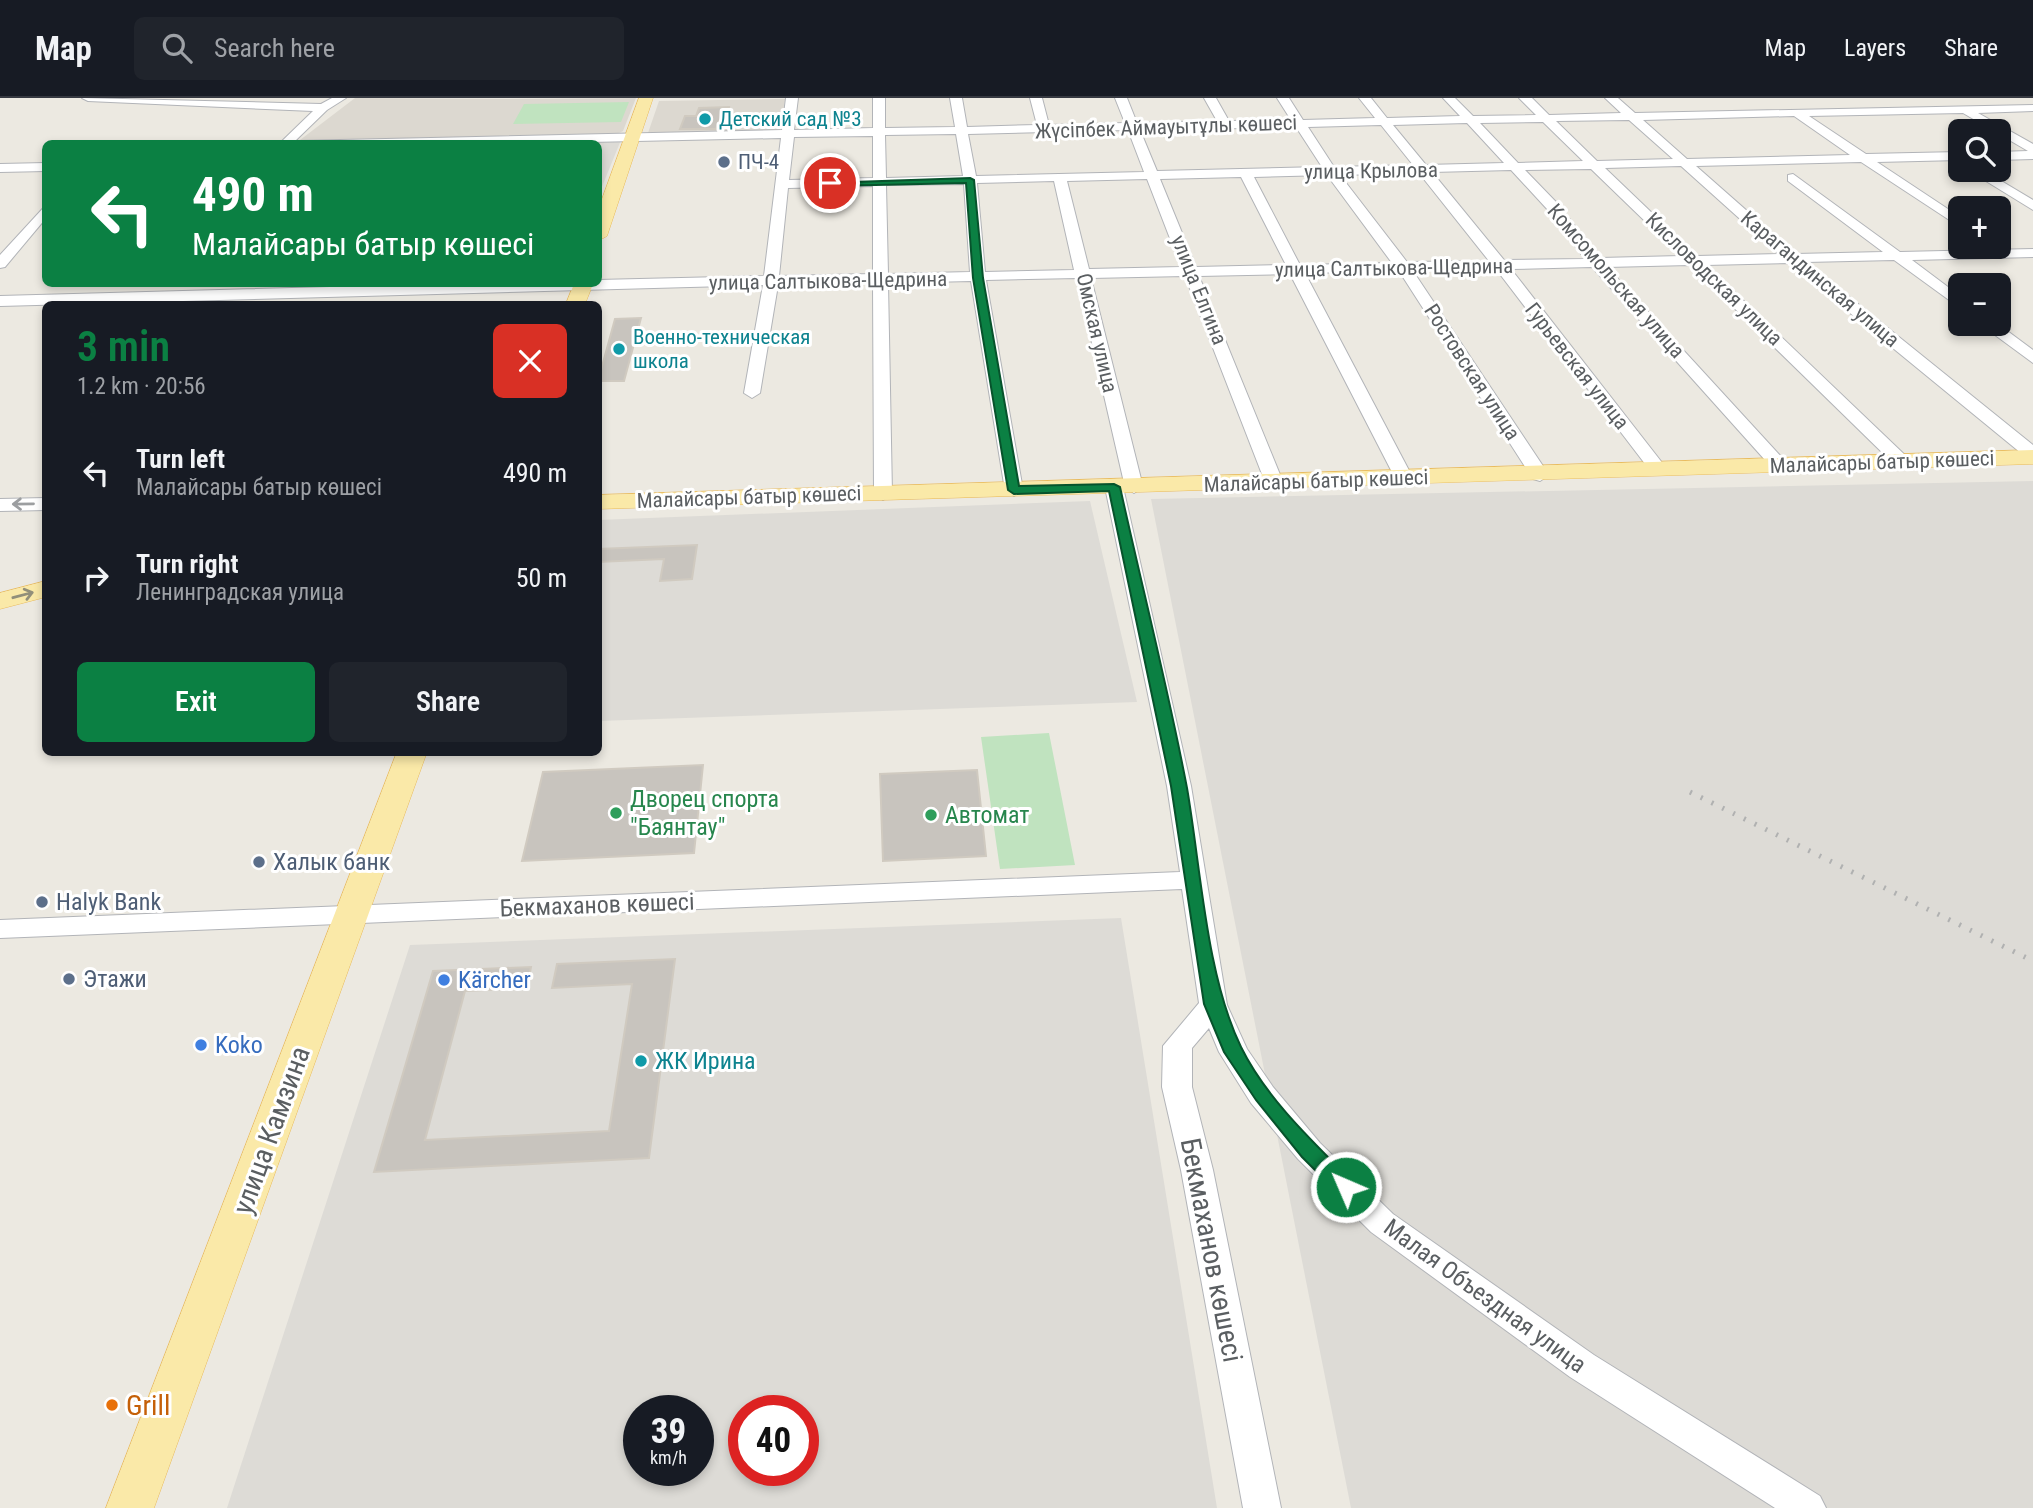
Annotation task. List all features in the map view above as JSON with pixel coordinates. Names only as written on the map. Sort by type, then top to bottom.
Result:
[{"type":"main road","points":[[602,224],[646,98]]},
{"type":"main road","name":"Малайсары батыр көшесі","points":[[602,502],[1540,475],[2033,455]]},
{"type":"main road","points":[[0,579],[42,567]]},
{"type":"main road","points":[[0,601],[42,590]]},
{"type":"main road","name":"улица Камзина","points":[[130,1508],[410,756]]},
{"type":"street","points":[[88,98],[323,108]]},
{"type":"street","points":[[289,140],[323,108],[340,98]]},
{"type":"street","points":[[752,393],[771,283],[792,98]]},
{"type":"street","points":[[879,98],[883,494]]},
{"type":"street","points":[[956,98],[970,180],[978,278],[1014,490]]},
{"type":"street","points":[[1036,98],[1044,130]]},
{"type":"street","name":"улица Елгина","points":[[1121,98],[1275,482]]},
{"type":"street","points":[[1210,98],[1225,125]]},
{"type":"street","name":"Ростовская улица","points":[[1283,98],[1331,172],[1403,267],[1540,475]]},
{"type":"street","name":"Гурьевская улица","points":[[1365,98],[1500,265],[1658,470]]},
{"type":"street","name":"Комсомольская улица","points":[[1449,98],[1552,206],[1596,263],[1780,466]]},
{"type":"street","name":"Кисловодская улица","points":[[1525,98],[1901,461]]},
{"type":"street","name":"Карагандинская улица","points":[[1611,98],[1792,258],[2033,455]]},
{"type":"street","points":[[1694,98],[1717,115]]},
{"type":"street","points":[[1775,98],[1948,215]]},
{"type":"street","points":[[1860,98],[1883,112]]},
{"type":"street","points":[[1945,98],[1981,119]]},
{"type":"street","points":[[2023,98],[2033,106]]},
{"type":"street","name":"Жүсіпбек Аймауытұлы көшесі","points":[[464,140],[961,132],[1966,110],[2033,106]]},
{"type":"street","points":[[2011,129],[2022,129]]},
{"type":"street","points":[[2011,137],[2033,149]]},
{"type":"street","points":[[2011,156],[2033,155]]},
{"type":"street","name":"улица Крылова","points":[[782,184],[1948,158]]},
{"type":"street","points":[[0,168],[42,167]]},
{"type":"street","points":[[1247,174],[1405,478]]},
{"type":"street","points":[[1793,178],[1948,294]]},
{"type":"street","name":"Омская улица","points":[[1060,179],[1084,275],[1124,487]]},
{"type":"street","points":[[1994,182],[2033,205]]},
{"type":"street","points":[[0,264],[42,214]]},
{"type":"street","name":"улица Салтыкова-Щедрина","points":[[2011,251],[2033,253]]},
{"type":"street","name":"улица Салтыкова-Щедрина","points":[[0,301],[352,290],[580,292],[771,283],[1948,252]]},
{"type":"street","points":[[2011,259],[2023,267]]},
{"type":"street","points":[[2004,336],[2033,358]]},
{"type":"street","name":"Малая Объездная улица","points":[[1124,487],[1179,786],[1213,1004],[1234,1052],[1262,1095],[1309,1151],[1382,1223],[1582,1366],[1807,1508]]},
{"type":"street","points":[[0,505],[42,504]]},
{"type":"street","name":"Бекмаханов көшесі","points":[[0,929],[1194,880]]},
{"type":"street","name":"Бекмаханов көшесі","points":[[1213,1004],[1178,1046],[1177,1087],[1197,1170],[1262,1508]]},
{"type":"shaded area","points":[[355,98],[636,98],[623,131],[617,134],[300,140]]},
{"type":"shaded area","points":[[785,99],[780,131],[648,133],[659,101]]},
{"type":"shaded area","points":[[621,140],[602,187],[602,141]]},
{"type":"shaded area","points":[[2033,481],[2033,1508],[1351,1508],[1151,499]]},
{"type":"shaded area","points":[[1090,501],[1137,702],[602,721],[602,520]]},
{"type":"shaded area","points":[[1121,918],[1217,1508],[227,1508],[410,945]]},
{"type":"green space","points":[[629,102],[621,122],[513,124],[524,104]]},
{"type":"green space","points":[[1049,733],[1075,865],[1000,869],[981,737]]},
{"type":"building","name":"Детский сад №3","points":[[729,107],[725,121],[719,121],[716,129],[680,129],[685,116],[696,116],[699,108]]},
{"type":"building","name":"Военно-техническая школа","points":[[641,318],[624,381],[602,381],[602,366],[615,319]]},
{"type":"building","points":[[697,545],[692,579],[660,581],[664,559],[602,562],[602,549]]},
{"type":"building","name":"Дворец спорта \"Баянтау\"","points":[[703,765],[694,853],[522,861],[543,772]]},
{"type":"building","name":"Автомат","points":[[977,770],[986,856],[883,861],[880,774]]},
{"type":"building","name":"ЖК Ирина","points":[[675,959],[649,1158],[374,1172],[433,971],[531,967],[527,988],[465,991],[425,1140],[609,1131],[632,984],[552,988],[557,964]]},
{"type":"railway","points":[[1690,792],[2033,961]]},
{"type":"place","name":"Детский сад №3","points":[[705,119]]},
{"type":"place","name":"ПЧ-4","points":[[724,162]]},
{"type":"place","name":"Военно-техническая школа","points":[[619,349]]},
{"type":"place","name":"Дворец спорта \"Баянтау\"","points":[[616,813]]},
{"type":"place","name":"Автомат","points":[[931,815]]},
{"type":"place","name":"Халык банк","points":[[259,862]]},
{"type":"place","name":"Halyk Bank","points":[[42,902]]},
{"type":"place","name":"Этажи","points":[[69,979]]},
{"type":"place","name":"Kärcher","points":[[444,980]]},
{"type":"place","name":"Koko","points":[[201,1045]]},
{"type":"place","name":"ЖК Ирина","points":[[641,1061]]},
{"type":"place","name":"Grill","points":[[112,1405]]},
{"type":"route","points":[[830,183],[970,180],[978,278],[1014,490],[1114,487],[1179,786],[1213,1004],[1234,1052],[1262,1095],[1309,1151],[1346,1187]]}]
